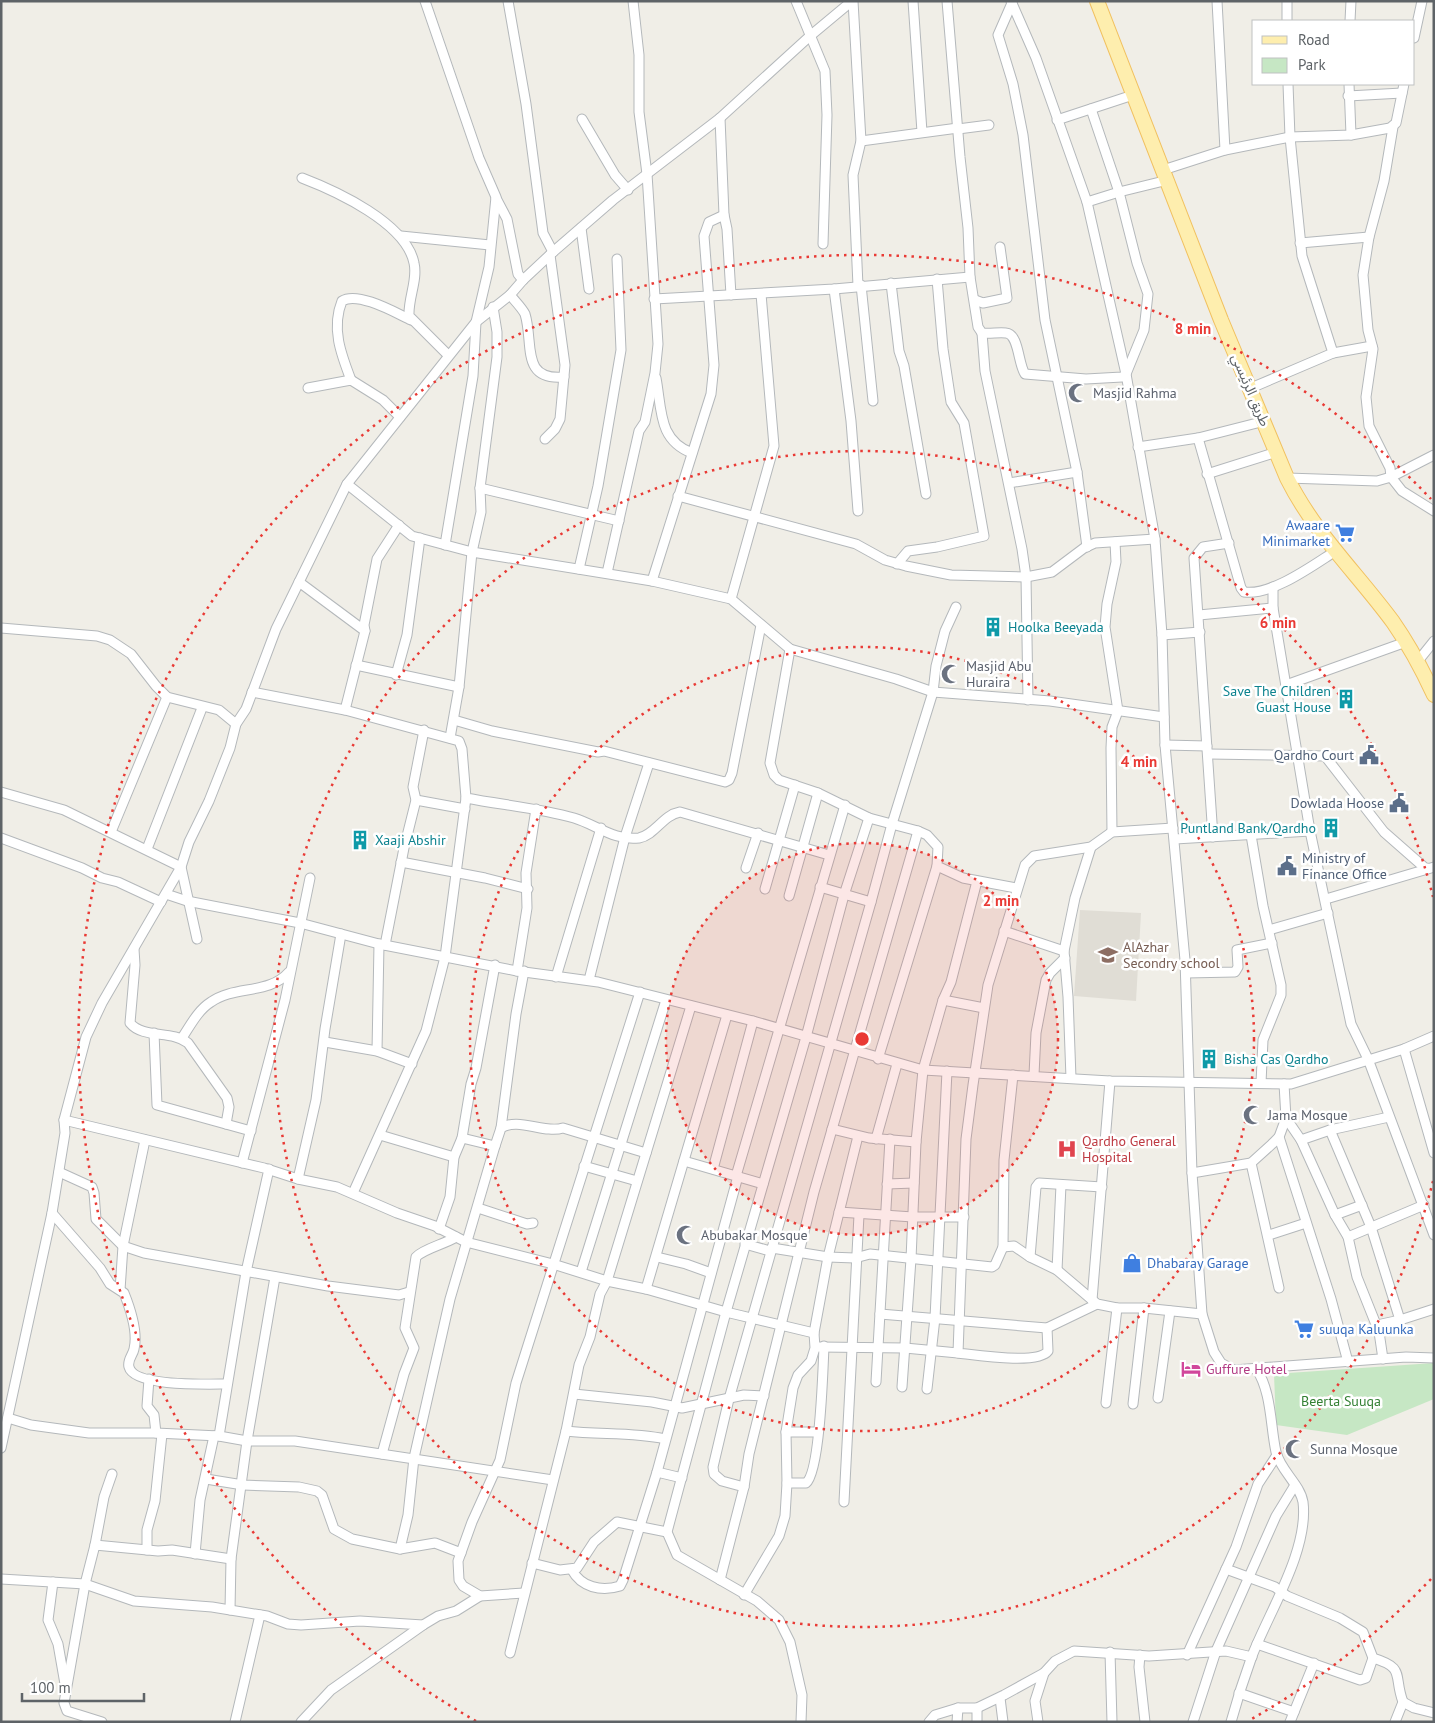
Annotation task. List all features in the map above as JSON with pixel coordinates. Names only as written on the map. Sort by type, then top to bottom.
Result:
[{"type":"main road","name":"طريق الرئيسي","points":[[1097,1],[1221,320],[1288,478],[1299,500],[1334,552],[1392,622],[1406,642],[1430,678],[1434,695]]},
{"type":"street","points":[[425,1],[479,158],[507,220],[518,274],[523,280]]},
{"type":"street","points":[[508,1],[526,104],[543,233],[551,253],[565,366],[560,419],[555,429],[545,439]]},
{"type":"street","points":[[607,573],[639,431],[645,422],[655,373],[658,344],[648,174],[639,112],[640,56],[633,1]]},
{"type":"street","points":[[796,1],[825,71],[827,115],[824,244]]},
{"type":"street","points":[[1,1448],[52,1213],[65,1133],[64,1120],[86,1037],[102,1003],[181,867],[189,842],[209,801],[230,748],[236,724],[252,692],[276,629],[347,484],[476,322],[510,295],[551,253],[720,118],[810,36],[852,1]]},
{"type":"street","points":[[852,1],[861,141],[853,175],[860,286],[873,401]]},
{"type":"street","points":[[913,1],[922,132]]},
{"type":"street","points":[[947,1],[968,228],[970,277],[978,327],[982,333],[985,371],[1026,577],[1028,700]]},
{"type":"street","points":[[1217,1],[1225,150]]},
{"type":"street","points":[[1287,1],[1287,20]]},
{"type":"street","points":[[1350,20],[1351,1]]},
{"type":"street","points":[[1415,33],[1422,1]]},
{"type":"street","points":[[1011,2],[1036,58],[1087,202],[1126,374],[1155,539],[1162,635],[1165,745],[1186,973],[1192,1173],[1202,1314],[1214,1352],[1221,1363],[1234,1370],[1383,1359],[1434,1358]]},
{"type":"street","points":[[1011,2],[998,34],[1013,84],[1023,135],[1045,320],[1077,472],[1087,547]]},
{"type":"street","points":[[1288,85],[1290,137],[1302,256],[1333,354]]},
{"type":"street","points":[[1348,85],[1351,135]]},
{"type":"street","points":[[1348,96],[1404,88],[1393,127],[1384,182],[1369,237],[1363,288],[1373,360],[1366,397],[1369,426],[1390,468],[1391,477],[1402,491],[1434,510]]},
{"type":"street","points":[[1057,120],[1133,95]]},
{"type":"street","points":[[982,333],[1007,332],[1012,334],[1021,368],[1025,374],[1058,378],[1095,378],[1122,377],[1126,374],[1144,330],[1148,294],[1137,263],[1119,192],[1091,109]]},
{"type":"street","points":[[720,118],[724,215],[727,229],[731,295]]},
{"type":"street","points":[[582,119],[615,175],[628,190]]},
{"type":"street","points":[[861,141],[988,125]]},
{"type":"street","points":[[1087,202],[1166,175],[1225,150],[1290,137],[1351,135],[1393,127]]},
{"type":"street","points":[[302,178],[331,190],[369,213],[400,236],[414,262],[408,311],[411,320]]},
{"type":"street","points":[[445,545],[473,376],[476,322],[489,267],[496,197]]},
{"type":"street","points":[[652,581],[710,394],[714,365],[704,236],[709,222],[724,215]]},
{"type":"street","points":[[581,228],[589,289]]},
{"type":"street","points":[[400,236],[490,245]]},
{"type":"street","points":[[1300,242],[1369,237]]},
{"type":"street","points":[[975,300],[983,303],[1007,298],[1000,247]]},
{"type":"street","points":[[579,569],[616,395],[622,350],[617,259]]},
{"type":"street","points":[[654,300],[834,289],[970,277]]},
{"type":"street","points":[[897,564],[908,552],[984,536],[964,424],[952,402],[943,349],[937,279]]},
{"type":"street","points":[[891,283],[899,351],[904,366],[926,494]]},
{"type":"street","points":[[834,289],[850,421],[858,511]]},
{"type":"street","points":[[731,599],[774,446],[761,294]]},
{"type":"street","points":[[510,295],[524,313],[532,365],[541,374],[551,378],[564,377]]},
{"type":"street","points":[[400,417],[383,400],[351,380],[340,354],[338,344],[337,322],[342,301],[348,298],[370,302],[383,306],[411,320],[448,355]]},
{"type":"street","points":[[450,738],[459,687],[472,552],[481,512],[480,488],[497,357],[497,332],[493,307]]},
{"type":"street","points":[[1251,388],[1333,354],[1372,346]]},
{"type":"street","points":[[655,373],[661,415],[672,441],[679,448],[692,453]]},
{"type":"street","points":[[308,388],[351,380]]},
{"type":"street","points":[[1138,447],[1198,438],[1265,422]]},
{"type":"street","points":[[1198,438],[1241,588],[1244,592],[1273,587],[1306,570],[1334,552]]},
{"type":"street","points":[[1207,474],[1277,452]]},
{"type":"street","points":[[1288,478],[1377,481],[1391,477],[1434,454]]},
{"type":"street","points":[[1008,483],[1077,472]]},
{"type":"street","points":[[347,484],[412,536],[472,552],[652,581],[731,599],[790,649],[896,679],[933,692],[960,696],[1028,700],[1164,717]]},
{"type":"street","points":[[480,488],[619,522]]},
{"type":"street","points":[[678,496],[856,544],[884,560],[897,564],[951,575],[1026,577],[1052,572],[1095,543],[1155,539]]},
{"type":"street","points":[[344,710],[365,632],[364,625],[377,559],[399,525]]},
{"type":"street","points":[[396,675],[407,634],[420,538]]},
{"type":"street","points":[[1112,832],[1112,727],[1118,711],[1104,627],[1116,562],[1116,542]]},
{"type":"street","points":[[1213,837],[1194,558],[1203,547],[1229,543]]},
{"type":"street","points":[[299,582],[365,632]]},
{"type":"street","points":[[1273,587],[1273,608],[1296,754],[1310,831],[1351,1024],[1368,1059],[1434,1235]]},
{"type":"street","points":[[744,1487],[722,1481],[714,1474],[713,1467],[729,1399],[872,902],[892,824],[933,692],[936,666],[945,631],[956,607]]},
{"type":"street","points":[[1199,616],[1273,608]]},
{"type":"street","points":[[454,720],[492,731],[598,752],[604,751],[716,780],[729,780],[761,625]]},
{"type":"street","points":[[1,628],[97,636],[110,640],[131,654],[167,697],[202,708],[219,710],[236,724]]},
{"type":"street","points":[[1162,635],[1200,632]]},
{"type":"street","points":[[1418,661],[1434,640]]},
{"type":"street","points":[[1286,685],[1406,642]]},
{"type":"street","points":[[790,649],[770,763],[774,775],[779,780],[845,804],[869,818],[918,831],[927,835],[938,847],[938,866],[878,1059]]},
{"type":"street","points":[[356,665],[459,687]]},
{"type":"street","points":[[252,692],[344,710],[424,730],[450,738],[461,744],[466,777],[466,798],[445,957],[426,1031],[353,1193]]},
{"type":"street","points":[[111,832],[167,697]]},
{"type":"street","points":[[147,849],[202,708]]},
{"type":"street","points":[[377,1051],[382,944],[416,800],[413,787],[424,730]]},
{"type":"street","points":[[1165,745],[1208,750],[1318,754],[1331,761],[1384,832],[1424,868],[1431,868]]},
{"type":"street","points":[[589,980],[625,837],[649,763]]},
{"type":"street","points":[[765,889],[795,785]]},
{"type":"street","points":[[1,792],[64,810],[181,867]]},
{"type":"street","points":[[789,896],[818,793]]},
{"type":"street","points":[[466,798],[536,809],[575,818],[601,828],[612,836],[639,838],[646,835],[672,814],[680,812],[829,855]]},
{"type":"street","points":[[416,800],[465,809]]},
{"type":"street","points":[[572,1570],[580,1582],[587,1587],[620,1586],[657,1472],[737,1176],[845,804]]},
{"type":"street","points":[[400,1549],[408,1515],[414,1458],[466,1242],[501,1128],[521,971],[528,889],[526,873],[536,809]]},
{"type":"street","points":[[801,1722],[802,1695],[790,1642],[774,1614],[757,1601],[677,1555],[667,1532],[726,1312],[806,1038],[844,895],[869,818]]},
{"type":"street","points":[[556,977],[601,828]]},
{"type":"street","points":[[958,1353],[966,1139],[988,985],[1024,865],[1034,856],[1091,847],[1112,832],[1174,828]]},
{"type":"street","points":[[720,1580],[744,1487],[749,1454],[782,1326],[798,1253],[918,831]]},
{"type":"street","points":[[1175,838],[1310,831]]},
{"type":"street","points":[[746,868],[758,833]]},
{"type":"street","points":[[1251,835],[1281,986],[1281,995],[1263,1040],[1261,1083]]},
{"type":"street","points":[[1,838],[82,868],[102,878],[163,898],[300,923],[382,944],[445,957],[556,977],[589,980],[753,1022],[922,1070],[975,1075],[1034,1075],[1110,1081],[1284,1084],[1306,1081],[1368,1059],[1404,1049],[1434,1036]]},
{"type":"street","points":[[1072,1078],[1064,955],[1075,898],[1091,847]]},
{"type":"street","points":[[401,862],[457,872],[528,889]]},
{"type":"street","points":[[938,866],[963,878],[1016,888]]},
{"type":"street","points":[[181,867],[196,939]]},
{"type":"street","points":[[1326,900],[1431,868]]},
{"type":"street","points":[[242,1162],[271,1060],[310,878]]},
{"type":"street","points":[[902,1388],[922,1070],[943,1000],[951,982],[977,881]]},
{"type":"street","points":[[820,887],[872,902]]},
{"type":"street","points":[[1269,930],[1328,913]]},
{"type":"street","points":[[1004,931],[1064,955]]},
{"type":"street","points":[[298,1179],[316,1100],[324,1029],[341,934]]},
{"type":"street","points":[[1186,973],[1235,972],[1238,968],[1237,950],[1241,947],[1272,943]]},
{"type":"street","points":[[134,949],[135,965],[130,1023],[138,1030],[182,1038],[227,1098],[229,1107],[226,1124]]},
{"type":"street","points":[[1034,1075],[1034,1045],[1046,980],[1064,955]]},
{"type":"street","points":[[439,1229],[450,1197],[454,1156],[462,1138],[495,965]]},
{"type":"street","points":[[182,1038],[199,1014],[212,1001],[233,993],[270,986],[282,980],[290,971]]},
{"type":"street","points":[[480,1596],[463,1586],[459,1580],[458,1566],[461,1553],[500,1460],[516,1383],[640,992]]},
{"type":"street","points":[[582,1272],[666,1000]]},
{"type":"street","points":[[943,1000],[984,1008]]},
{"type":"street","points":[[510,1653],[566,1431],[582,1353],[590,1337],[600,1294],[606,1281],[691,1006]]},
{"type":"street","points":[[646,1289],[727,1015]]},
{"type":"street","points":[[712,1169],[753,1022]]},
{"type":"street","points":[[154,1033],[157,1105],[251,1131]]},
{"type":"street","points":[[324,1042],[377,1051],[412,1064]]},
{"type":"street","points":[[1404,1049],[1434,1153]]},
{"type":"street","points":[[876,1139],[896,1064]]},
{"type":"street","points":[[927,1389],[935,1318],[936,1261],[947,1071]]},
{"type":"street","points":[[746,1244],[771,1250],[828,1257],[856,1258],[870,1254],[992,1267],[995,1265],[1003,1247],[1004,1160],[1013,1075]]},
{"type":"street","points":[[1094,1302],[1110,1081]]},
{"type":"street","points":[[1192,1173],[1250,1163],[1279,1137],[1286,1118],[1284,1084]]},
{"type":"street","points":[[1301,1140],[1330,1130],[1389,1117]]},
{"type":"street","points":[[1286,1118],[1301,1140],[1335,1215],[1348,1236],[1357,1277],[1377,1325],[1383,1359]]},
{"type":"street","points":[[64,1120],[242,1162],[298,1179],[338,1186],[466,1242],[582,1272],[606,1281],[646,1289],[726,1312],[814,1333]]},
{"type":"street","points":[[501,1128],[510,1124],[552,1130],[564,1128],[646,1153]]},
{"type":"street","points":[[832,1128],[858,1136],[916,1142]]},
{"type":"street","points":[[1330,1130],[1371,1227],[1400,1320]]},
{"type":"street","points":[[380,1135],[454,1156]]},
{"type":"street","points":[[787,1483],[806,1483],[811,1478],[818,1432],[820,1347],[814,1333],[828,1257],[858,1136]]},
{"type":"street","points":[[1279,1137],[1331,1298],[1348,1362]]},
{"type":"street","points":[[462,1138],[495,1146]]},
{"type":"street","points":[[876,1382],[890,1139]]},
{"type":"street","points":[[120,1290],[123,1246],[144,1140]]},
{"type":"street","points":[[684,1161],[763,1184]]},
{"type":"street","points":[[1250,1163],[1279,1288]]},
{"type":"street","points":[[584,1166],[637,1181]]},
{"type":"street","points":[[195,1554],[200,1500],[227,1384],[246,1272],[269,1170]]},
{"type":"street","points":[[59,1172],[92,1187],[96,1219],[123,1246],[144,1253],[226,1266],[275,1277],[403,1296],[409,1292]]},
{"type":"street","points":[[887,1184],[914,1183]]},
{"type":"street","points":[[1030,1257],[1036,1187],[1039,1183],[1102,1187]]},
{"type":"street","points":[[1057,1270],[1061,1185]]},
{"type":"street","points":[[1335,1215],[1362,1205]]},
{"type":"street","points":[[1348,1236],[1424,1205]]},
{"type":"street","points":[[478,1208],[527,1224],[533,1223]]},
{"type":"street","points":[[839,1212],[913,1218],[964,1217]]},
{"type":"street","points":[[52,1213],[100,1268],[110,1284],[120,1290],[127,1300],[135,1336],[134,1350],[130,1358],[129,1367],[133,1374],[140,1379],[191,1384],[227,1384]]},
{"type":"street","points":[[844,1502],[859,1215]]},
{"type":"street","points":[[1268,1234],[1306,1223]]},
{"type":"street","points":[[382,1454],[404,1374],[414,1348],[405,1328],[409,1292],[416,1257],[456,1238]]},
{"type":"street","points":[[1003,1247],[1014,1246],[1030,1257],[1057,1270],[1094,1302],[1117,1308],[1144,1308],[1202,1314]]},
{"type":"street","points":[[657,1257],[686,1264],[711,1273]]},
{"type":"street","points":[[230,1610],[231,1559],[243,1485],[247,1441],[275,1277]]},
{"type":"street","points":[[880,1314],[960,1319],[1048,1328],[1094,1302]]},
{"type":"street","points":[[1106,1402],[1117,1308]]},
{"type":"street","points":[[1132,1404],[1144,1308]]},
{"type":"street","points":[[1377,1325],[1434,1309]]},
{"type":"street","points":[[1158,1398],[1170,1311]]},
{"type":"street","points":[[820,1347],[905,1348],[1016,1358],[1041,1356],[1048,1351],[1048,1328]]},
{"type":"street","points":[[744,1595],[778,1536],[785,1516],[787,1483],[786,1432],[794,1382],[809,1365],[820,1347]]},
{"type":"street","points":[[1230,1722],[1257,1644],[1281,1591],[1300,1541],[1302,1527],[1303,1501],[1276,1455],[1266,1389],[1256,1368]]},
{"type":"street","points":[[147,1550],[147,1530],[155,1501],[159,1433],[154,1415],[147,1406],[149,1379]]},
{"type":"street","points":[[574,1394],[652,1402],[688,1408],[702,1403],[744,1395],[764,1396]]},
{"type":"street","points":[[8,1418],[31,1425],[89,1433],[159,1433],[216,1436],[247,1441],[295,1441],[554,1480]]},
{"type":"street","points":[[566,1431],[599,1435],[645,1435],[665,1440]]},
{"type":"street","points":[[786,1432],[818,1432]]},
{"type":"street","points":[[1187,1655],[1226,1569],[1258,1484],[1276,1455]]},
{"type":"street","points":[[657,1472],[682,1478]]},
{"type":"street","points":[[102,1722],[67,1711],[64,1702],[104,1496],[112,1474]]},
{"type":"street","points":[[206,1479],[243,1485],[299,1487],[317,1491],[322,1495],[334,1529],[352,1539],[400,1549],[435,1543],[461,1553]]},
{"type":"street","points":[[1193,1722],[1216,1651],[1276,1516],[1295,1486]]},
{"type":"street","points":[[532,1564],[572,1570],[577,1568],[590,1547],[617,1522],[667,1532]]},
{"type":"street","points":[[95,1546],[172,1550],[231,1559]]},
{"type":"street","points":[[1226,1569],[1281,1591],[1287,1596],[1340,1618],[1363,1632],[1373,1658],[1364,1680],[1341,1675],[1314,1662],[1257,1644]]},
{"type":"street","points":[[1,1579],[86,1584],[134,1601],[230,1610],[260,1615],[288,1624],[301,1625],[360,1621],[423,1625]]},
{"type":"street","points":[[52,1582],[48,1620],[58,1644],[66,1687]]},
{"type":"street","points":[[301,1722],[331,1690],[438,1616],[456,1611],[480,1596],[524,1593]]},
{"type":"street","points":[[235,1722],[260,1615]]},
{"type":"street","points":[[929,1722],[936,1715],[958,1708],[977,1708],[1000,1698],[1044,1673],[1055,1661],[1074,1651],[1140,1655],[1187,1655],[1226,1651],[1252,1657]]},
{"type":"street","points":[[1110,1652],[1112,1722]]},
{"type":"street","points":[[1140,1655],[1139,1666],[1146,1722]]},
{"type":"street","points":[[1373,1658],[1390,1664],[1395,1668],[1403,1702],[1395,1722]]},
{"type":"street","points":[[1290,1722],[1314,1662]]},
{"type":"street","points":[[1038,1722],[1035,1701],[1044,1673]]},
{"type":"street","points":[[1239,1693],[1294,1712]]},
{"type":"street","points":[[1000,1698],[1004,1722]]},
{"type":"street","points":[[1403,1702],[1414,1708],[1434,1713]]},
{"type":"street","points":[[957,1722],[958,1708]]},
{"type":"street","points":[[977,1708],[977,1722]]},
{"type":"shaded area","name":"AlAzhar Secondry school","points":[[1080,910],[1141,913],[1136,1001],[1074,996]]},
{"type":"green space","name":"Beerta Suuqa","points":[[1434,1363],[1434,1399],[1347,1435],[1276,1425],[1274,1374]]},
{"type":"place","name":"Masjid Rahma","points":[[1078,393]]},
{"type":"place","name":"Awaare Minimarket","points":[[1345,533]]},
{"type":"place","name":"Hoolka Beeyada","points":[[993,627]]},
{"type":"place","name":"Masjid Abu Huraira","points":[[951,674]]},
{"type":"place","name":"Save The Children Guast House","points":[[1346,699]]},
{"type":"place","name":"Qardho Court","points":[[1369,755]]},
{"type":"place","name":"Dowlada Hoose","points":[[1399,803]]},
{"type":"place","name":"Puntland Bank/Qardho","points":[[1331,828]]},
{"type":"place","name":"Xaaji Abshir","points":[[360,840]]},
{"type":"place","name":"Ministry of Finance Office","points":[[1287,866]]},
{"type":"place","name":"AlAzhar Secondry school","points":[[1108,955]]},
{"type":"place","name":"Bisha Cas Qardho","points":[[1209,1059]]},
{"type":"place","name":"Jama Mosque","points":[[1253,1115]]},
{"type":"place","name":"Qardho General Hospital","points":[[1067,1149]]},
{"type":"place","name":"Abubakar Mosque","points":[[686,1235]]},
{"type":"place","name":"Dhabaray Garage","points":[[1132,1263]]},
{"type":"place","name":"suuqa Kaluunka","points":[[1304,1329]]},
{"type":"place","name":"Guffure Hotel","points":[[1191,1369]]},
{"type":"place","name":"Sunna Mosque","points":[[1295,1449]]}]
